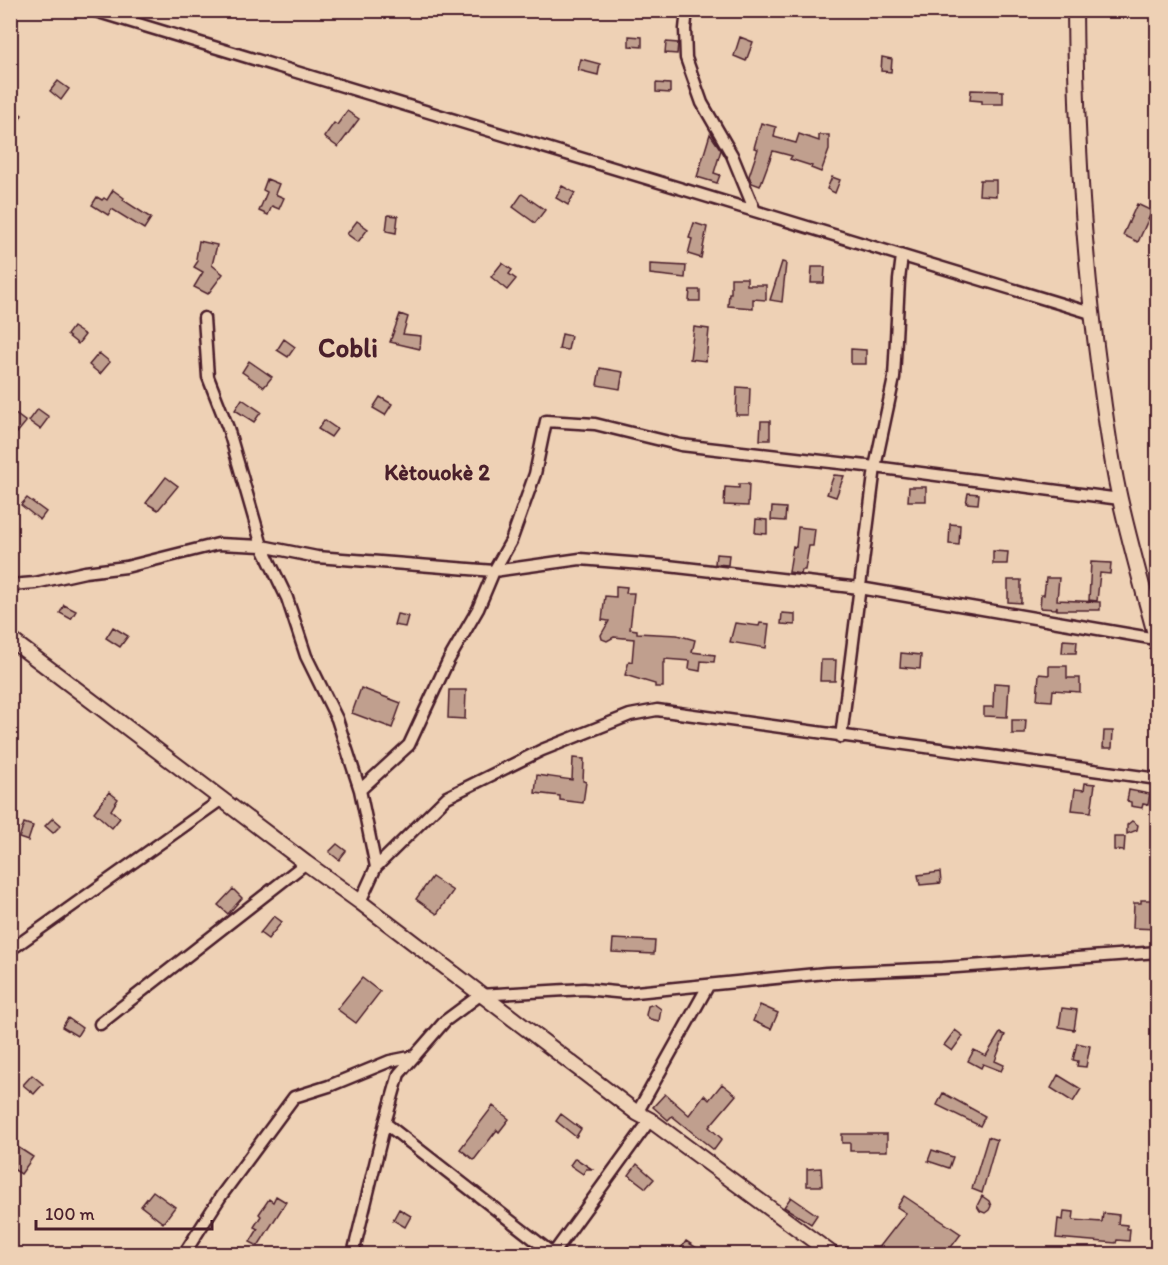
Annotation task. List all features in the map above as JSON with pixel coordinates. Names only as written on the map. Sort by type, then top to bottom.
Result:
[{"type":"main road","points":[[1075,10],[1080,198],[1091,313],[1107,428],[1120,499],[1157,642]]},
{"type":"main road","points":[[10,639],[480,995],[828,1253]]},
{"type":"street","points":[[92,10],[1091,313]]},
{"type":"street","points":[[687,10],[684,29],[686,58],[702,103],[732,155],[755,211]]},
{"type":"street","points":[[841,737],[876,467],[894,378],[902,256]]},
{"type":"street","points":[[204,318],[208,377],[228,428],[262,546],[287,598],[306,656],[337,719],[360,790],[376,867]]},
{"type":"street","points":[[360,790],[410,745],[448,661],[478,609],[494,571],[511,541],[535,474],[546,422],[595,424],[681,445],[876,467],[1120,499]]},
{"type":"street","points":[[10,585],[35,583],[85,572],[126,567],[218,544],[262,546],[317,556],[494,571],[580,559],[668,566],[860,588],[1157,642]]},
{"type":"street","points":[[360,902],[376,867],[447,796],[542,750],[630,715],[657,710],[1158,779]]},
{"type":"street","points":[[16,946],[222,799]]},
{"type":"street","points":[[100,1024],[306,863]]},
{"type":"street","points":[[353,1254],[399,1074],[445,1021],[480,995],[584,989],[626,993],[826,973],[943,968],[1158,952]]},
{"type":"street","points":[[385,1123],[553,1254],[643,1117],[708,986]]},
{"type":"street","points":[[183,1254],[221,1196],[294,1097],[329,1086],[390,1061],[415,1056]]},
{"type":"building","points":[[629,36],[642,37],[642,47],[629,46]]},
{"type":"building","points":[[740,37],[753,42],[746,61],[734,56]]},
{"type":"building","points":[[666,42],[678,43],[677,54],[665,53]]},
{"type":"building","points":[[882,57],[892,59],[891,72],[881,71]]},
{"type":"building","points":[[581,59],[600,64],[598,75],[578,70]]},
{"type":"building","points":[[58,81],[69,89],[61,100],[50,91]]},
{"type":"building","points":[[656,83],[670,84],[670,93],[656,92]]},
{"type":"building","points":[[971,90],[1003,91],[1003,104],[982,104],[982,101],[970,100]]},
{"type":"building","points":[[10,107],[22,115],[10,138]]},
{"type":"building","points":[[347,111],[359,119],[338,147],[324,137]]},
{"type":"building","points":[[761,123],[776,127],[774,137],[796,143],[799,134],[819,141],[819,135],[829,135],[829,150],[821,172],[811,168],[812,166],[790,159],[792,156],[773,151],[760,186],[752,183],[749,176],[758,149],[754,148]]},
{"type":"building","points":[[710,134],[721,150],[714,173],[720,175],[717,183],[697,177]]},
{"type":"building","points":[[832,177],[840,180],[835,193],[827,189]]},
{"type":"building","points":[[267,179],[279,184],[275,194],[284,198],[279,209],[272,206],[268,215],[259,211],[267,192],[263,190]]},
{"type":"building","points":[[980,180],[996,180],[996,196],[979,195]]},
{"type":"building","points":[[562,186],[575,193],[568,205],[556,198]]},
{"type":"building","points":[[113,190],[124,198],[123,200],[151,218],[144,229],[112,209],[108,215],[92,205],[97,197],[107,200]]},
{"type":"building","points":[[522,194],[545,210],[535,223],[513,207]]},
{"type":"building","points":[[1137,204],[1152,211],[1138,242],[1123,235]]},
{"type":"building","points":[[388,215],[398,216],[396,233],[386,231]]},
{"type":"building","points":[[357,221],[368,229],[358,242],[347,234]]},
{"type":"building","points":[[694,223],[707,227],[701,258],[688,254],[692,239],[689,238]]},
{"type":"building","points":[[199,241],[217,245],[212,265],[223,274],[208,294],[194,287],[203,272],[194,267],[198,261],[196,259]]},
{"type":"building","points":[[782,262],[786,263],[782,302],[770,300]]},
{"type":"building","points":[[502,263],[512,270],[509,274],[516,279],[507,290],[491,277]]},
{"type":"building","points":[[650,264],[686,266],[685,278],[650,274]]},
{"type":"building","points":[[812,267],[825,267],[824,283],[811,283]]},
{"type":"building","points":[[731,278],[747,278],[747,285],[766,285],[766,300],[753,299],[753,308],[728,306]]},
{"type":"building","points":[[690,290],[700,290],[700,301],[689,301]]},
{"type":"building","points":[[400,314],[408,317],[403,334],[421,336],[420,349],[390,342]]},
{"type":"building","points":[[73,327],[85,335],[78,344],[67,335]]},
{"type":"building","points":[[694,327],[709,329],[706,361],[690,359]]},
{"type":"building","points":[[562,334],[571,336],[568,350],[559,349]]},
{"type":"building","points":[[284,339],[295,347],[288,357],[277,350]]},
{"type":"building","points":[[851,349],[866,350],[866,364],[851,364]]},
{"type":"building","points":[[99,353],[110,362],[100,374],[89,365]]},
{"type":"building","points":[[249,361],[272,377],[264,387],[242,372]]},
{"type":"building","points":[[600,368],[623,372],[620,389],[597,385]]},
{"type":"building","points":[[737,387],[750,388],[749,415],[736,415]]},
{"type":"building","points":[[380,397],[392,404],[385,415],[373,408]]},
{"type":"building","points":[[242,399],[261,412],[254,422],[235,410]]},
{"type":"building","points":[[38,409],[49,417],[40,429],[29,421]]},
{"type":"building","points":[[10,410],[26,422],[17,433],[10,428]]},
{"type":"building","points":[[324,420],[337,429],[331,437],[318,429]]},
{"type":"building","points":[[761,421],[770,421],[770,440],[760,440]]},
{"type":"building","points":[[834,475],[844,476],[836,497],[827,494]]},
{"type":"building","points":[[166,477],[178,486],[158,510],[146,503]]},
{"type":"building","points":[[739,484],[749,484],[748,506],[724,505],[725,487],[739,488]]},
{"type":"building","points":[[909,487],[926,487],[926,501],[908,501]]},
{"type":"building","points":[[968,493],[979,494],[978,504],[966,503]]},
{"type":"building","points":[[27,498],[46,512],[40,520],[21,505]]},
{"type":"building","points":[[772,507],[786,508],[785,521],[771,520]]},
{"type":"building","points":[[756,519],[767,520],[767,534],[755,533]]},
{"type":"building","points":[[950,524],[960,525],[959,545],[949,544]]},
{"type":"building","points":[[798,527],[815,529],[813,546],[809,546],[805,570],[802,570],[801,574],[789,572],[793,546],[796,547]]},
{"type":"building","points":[[993,551],[1008,552],[1007,564],[993,564]]},
{"type":"building","points":[[716,554],[729,555],[728,565],[715,564]]},
{"type":"building","points":[[1091,562],[1111,563],[1110,574],[1100,573],[1097,601],[1089,600]]},
{"type":"building","points":[[1046,578],[1059,578],[1057,600],[1100,602],[1100,610],[1057,610],[1057,606],[1056,609],[1040,608]]},
{"type":"building","points":[[1008,580],[1021,580],[1021,603],[1008,602]]},
{"type":"building","points":[[616,586],[627,587],[626,593],[634,593],[630,629],[637,630],[637,633],[677,635],[695,640],[692,652],[715,655],[714,662],[701,661],[700,671],[689,669],[690,661],[665,659],[663,687],[655,687],[655,684],[625,675],[629,661],[632,662],[634,639],[614,637],[607,641],[602,639],[601,635],[609,621],[602,620],[605,596],[616,597]]},
{"type":"building","points":[[64,605],[76,611],[71,619],[60,613]]},
{"type":"building","points":[[782,613],[795,614],[795,625],[781,624]]},
{"type":"building","points":[[397,614],[408,616],[405,627],[394,625]]},
{"type":"building","points":[[735,623],[759,626],[760,623],[769,624],[766,648],[730,642]]},
{"type":"building","points":[[113,627],[128,636],[120,647],[106,638]]},
{"type":"building","points":[[1063,640],[1077,641],[1076,653],[1062,653]]},
{"type":"building","points":[[901,653],[921,655],[920,669],[900,667]]},
{"type":"building","points":[[821,660],[836,660],[835,681],[820,681]]},
{"type":"building","points":[[1049,666],[1067,666],[1067,678],[1080,678],[1080,692],[1053,690],[1052,701],[1037,700],[1039,674],[1049,675]]},
{"type":"building","points":[[994,683],[1009,684],[1007,717],[984,716],[984,707],[993,707]]},
{"type":"building","points":[[361,688],[401,703],[392,728],[352,713]]},
{"type":"building","points":[[449,690],[466,690],[465,719],[448,718]]},
{"type":"building","points":[[1012,720],[1026,720],[1025,734],[1012,734]]},
{"type":"building","points":[[1104,731],[1113,731],[1112,748],[1103,748]]},
{"type":"building","points":[[573,758],[584,759],[583,781],[586,782],[583,803],[560,800],[560,796],[535,793],[537,775],[572,780]]},
{"type":"building","points":[[1085,783],[1095,784],[1091,812],[1072,810],[1075,789],[1084,790]]},
{"type":"building","points":[[1129,790],[1150,794],[1148,805],[1143,804],[1142,808],[1131,806],[1131,802],[1127,801]]},
{"type":"building","points":[[109,792],[118,799],[111,810],[120,818],[112,828],[94,812]]},
{"type":"building","points":[[53,818],[61,825],[53,833],[45,826]]},
{"type":"building","points":[[1132,821],[1138,825],[1137,830],[1127,834],[1127,825]]},
{"type":"building","points":[[24,823],[33,826],[28,841],[19,838]]},
{"type":"building","points":[[1114,837],[1125,837],[1124,851],[1114,850]]},
{"type":"building","points":[[337,844],[346,851],[339,860],[329,852]]},
{"type":"building","points":[[940,872],[941,883],[920,885],[918,875]]},
{"type":"building","points":[[432,877],[453,891],[437,914],[416,899]]},
{"type":"building","points":[[233,889],[242,898],[228,914],[218,905]]},
{"type":"building","points":[[1141,900],[1152,900],[1152,914],[1157,914],[1157,929],[1133,928],[1134,903],[1141,903]]},
{"type":"building","points":[[274,916],[282,922],[268,939],[260,933]]},
{"type":"building","points":[[613,939],[655,941],[654,954],[612,952]]},
{"type":"building","points":[[362,978],[380,992],[356,1023],[337,1009]]},
{"type":"building","points":[[654,1004],[661,1009],[659,1021],[650,1019],[646,1015],[648,1006]]},
{"type":"building","points":[[760,1005],[778,1013],[771,1029],[753,1021]]},
{"type":"building","points":[[1062,1008],[1077,1010],[1074,1030],[1059,1027]]},
{"type":"building","points":[[68,1018],[82,1028],[77,1036],[62,1027]]},
{"type":"building","points":[[955,1030],[963,1036],[952,1051],[944,1045]]},
{"type":"building","points":[[1000,1033],[1005,1035],[995,1061],[1004,1065],[1001,1071],[983,1064],[981,1068],[968,1061],[974,1050],[986,1056]]},
{"type":"building","points":[[1077,1043],[1090,1046],[1086,1067],[1077,1066],[1078,1061],[1073,1060]]},
{"type":"building","points":[[32,1075],[43,1084],[34,1094],[23,1085]]},
{"type":"building","points":[[1058,1075],[1081,1089],[1073,1102],[1051,1088]]},
{"type":"building","points":[[722,1084],[736,1095],[709,1127],[722,1139],[714,1150],[672,1116],[668,1120],[653,1107],[665,1094],[689,1115],[704,1095],[709,1100]]},
{"type":"building","points":[[943,1093],[985,1116],[980,1126],[937,1105]]},
{"type":"building","points":[[493,1106],[509,1119],[499,1132],[497,1130],[474,1160],[460,1149]]},
{"type":"building","points":[[561,1114],[581,1129],[576,1137],[556,1121]]},
{"type":"building","points":[[842,1134],[887,1134],[887,1151],[850,1151],[850,1143],[842,1143]]},
{"type":"building","points":[[988,1137],[997,1140],[982,1193],[972,1189]]},
{"type":"building","points":[[10,1142],[33,1157],[21,1174],[10,1167]]},
{"type":"building","points":[[932,1150],[953,1157],[949,1168],[928,1161]]},
{"type":"building","points":[[575,1158],[592,1169],[586,1169],[583,1174],[570,1165]]},
{"type":"building","points":[[637,1164],[654,1179],[646,1188],[629,1175]]},
{"type":"building","points":[[821,1168],[822,1186],[807,1186],[807,1169]]},
{"type":"building","points":[[153,1191],[175,1207],[163,1223],[141,1206]]},
{"type":"building","points":[[276,1196],[286,1202],[258,1246],[250,1242],[258,1229],[254,1227],[269,1199],[273,1202]]},
{"type":"building","points":[[904,1196],[961,1234],[946,1254],[874,1254],[906,1213],[897,1207]]},
{"type":"building","points":[[982,1196],[989,1201],[991,1206],[985,1213],[977,1206]]},
{"type":"building","points":[[791,1197],[817,1215],[811,1224],[784,1207]]},
{"type":"building","points":[[399,1209],[411,1216],[405,1227],[393,1220]]},
{"type":"building","points":[[1064,1211],[1074,1212],[1073,1220],[1102,1222],[1103,1213],[1119,1215],[1118,1224],[1127,1225],[1127,1229],[1130,1229],[1129,1241],[1117,1240],[1116,1243],[1056,1238],[1058,1219],[1063,1220]]},
{"type":"building","points":[[686,1241],[706,1254],[677,1254]]},
{"type":"district","name":"Cobli","points":[[348,347]]},
{"type":"district","name":"Kètouokè 2","points":[[437,472]]}]
